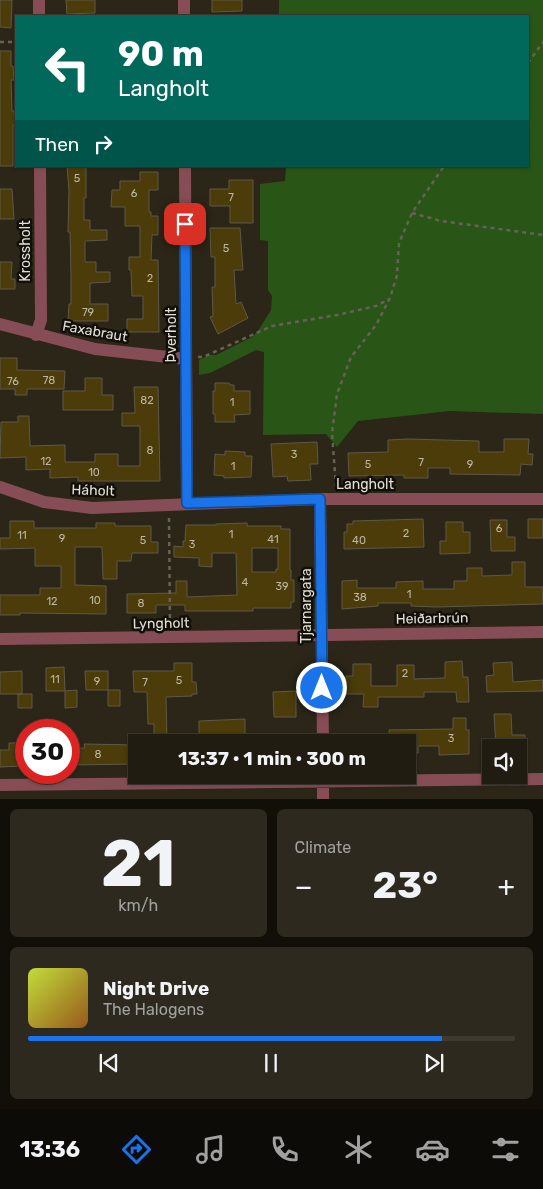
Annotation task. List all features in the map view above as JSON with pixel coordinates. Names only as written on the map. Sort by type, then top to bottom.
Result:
[{"type":"street","points":[[39,0],[39,15]]},
{"type":"street","points":[[184,0],[184,15]]},
{"type":"street","name":"Krossholt","points":[[36,335],[41,320],[40,167]]},
{"type":"street","name":"Þverholt","points":[[185,167],[187,503]]},
{"type":"street","name":"Faxabraut","points":[[0,324],[95,349],[186,359]]},
{"type":"street","name":"Háholt","points":[[0,487],[44,502],[92,508],[187,503]]},
{"type":"street","name":"Langholt","points":[[187,503],[320,499],[543,499]]},
{"type":"street","name":"Tjarnargata","points":[[320,499],[322,734]]},
{"type":"street","name":"Heiðarbrún","points":[[322,634],[543,632]]},
{"type":"street","name":"Lyngholt","points":[[0,639],[170,638],[322,634]]},
{"type":"street","points":[[416,778],[543,779]]},
{"type":"street","points":[[0,785],[128,782]]},
{"type":"street","points":[[323,784],[323,799]]},
{"type":"path","points":[[0,42],[15,42]]},
{"type":"path","points":[[529,62],[543,42]]},
{"type":"path","points":[[337,499],[332,433],[337,394],[351,357],[376,325],[390,298],[397,275],[399,244],[412,213],[443,167]]},
{"type":"path","points":[[412,213],[441,221],[543,235]]},
{"type":"path","points":[[186,359],[203,357],[272,326],[376,306],[390,298]]},
{"type":"path","points":[[169,504],[170,638]]},
{"type":"green space","points":[[279,0],[543,0],[543,414],[450,411],[358,421],[337,447],[326,434],[263,435],[264,352],[256,350],[210,373],[199,375],[199,360],[209,355],[216,355],[252,337],[271,310],[272,296],[268,290],[268,241],[260,240],[260,184],[285,181],[286,167],[529,167],[529,15],[279,15]]},
{"type":"building","points":[[0,0],[12,0],[11,28],[0,27]]},
{"type":"building","points":[[66,0],[95,0],[95,13],[67,14]]},
{"type":"building","points":[[212,0],[242,0],[242,11],[212,12]]},
{"type":"building","points":[[0,51],[11,51],[11,66],[13,66],[14,80],[11,80],[12,111],[14,111],[15,125],[13,125],[13,166],[0,166]]},
{"type":"building","points":[[67,167],[86,167],[84,220],[90,220],[90,230],[107,230],[107,240],[85,241],[85,262],[96,262],[96,272],[110,272],[110,282],[90,283],[90,304],[108,304],[108,321],[68,321],[69,304],[71,304],[70,232],[68,232],[69,190]]},
{"type":"building","points":[[140,172],[158,172],[158,190],[149,190],[149,212],[151,212],[151,216],[158,216],[158,235],[152,235],[151,260],[158,260],[159,332],[127,332],[127,319],[143,319],[143,296],[132,296],[131,270],[129,270],[129,257],[140,257],[140,226],[125,226],[125,207],[111,207],[112,190],[120,190],[120,181],[140,181]]},
{"type":"building","points":[[229,180],[253,180],[253,223],[230,223],[230,206],[210,206],[210,189],[229,189]]},
{"type":"building","points":[[0,189],[12,189],[14,219],[0,219]]},
{"type":"building","points":[[210,228],[240,228],[243,270],[234,270],[236,304],[241,302],[248,318],[218,334],[210,317],[213,316],[212,287],[215,287],[215,257],[211,257]]},
{"type":"building","points":[[0,262],[12,262],[11,279],[15,279],[15,289],[0,289]]},
{"type":"building","points":[[0,358],[17,358],[17,370],[65,371],[64,389],[27,389],[27,395],[15,395],[15,389],[0,389]]},
{"type":"building","points":[[85,378],[102,378],[102,395],[113,395],[113,410],[63,410],[63,391],[85,391]]},
{"type":"building","points":[[215,383],[234,385],[234,391],[250,391],[250,414],[234,415],[235,422],[215,422],[213,391],[215,391]]},
{"type":"building","points":[[134,387],[158,387],[160,481],[78,481],[78,477],[50,478],[50,469],[26,470],[26,457],[0,458],[1,422],[18,422],[18,416],[29,416],[30,446],[65,445],[65,462],[95,462],[95,454],[118,454],[118,466],[140,466],[140,426],[122,426],[122,413],[135,413]]},
{"type":"building","points":[[504,439],[529,439],[528,454],[533,454],[532,465],[521,464],[520,475],[450,474],[450,468],[428,468],[428,478],[404,478],[404,475],[349,476],[348,453],[388,452],[388,440],[479,441],[479,452],[504,452]]},
{"type":"building","points":[[317,442],[318,464],[310,464],[311,480],[288,481],[287,476],[273,477],[271,444]]},
{"type":"building","points":[[225,451],[245,452],[245,456],[252,456],[251,477],[224,478],[224,476],[214,475],[215,454],[225,455]]},
{"type":"building","points":[[423,519],[424,547],[344,549],[344,532],[347,532],[347,524],[353,524],[353,521]]},
{"type":"building","points":[[528,519],[543,519],[543,538],[528,538]]},
{"type":"building","points":[[490,520],[507,520],[507,537],[515,537],[515,551],[491,551]]},
{"type":"building","points":[[10,521],[34,521],[34,528],[96,528],[96,523],[115,523],[115,526],[151,526],[151,542],[158,542],[158,553],[132,553],[131,561],[117,561],[117,579],[103,579],[102,547],[75,547],[75,585],[106,586],[106,614],[20,613],[20,615],[0,615],[0,595],[40,595],[40,588],[61,588],[61,566],[35,566],[35,548],[0,549],[0,538],[10,538]]},
{"type":"building","points":[[446,522],[463,522],[463,532],[470,532],[470,553],[440,554],[440,541],[446,541]]},
{"type":"building","points":[[247,523],[247,526],[281,526],[281,529],[290,529],[290,570],[291,580],[294,580],[294,602],[291,602],[291,608],[253,608],[253,611],[185,611],[185,605],[156,605],[156,613],[127,613],[127,594],[176,593],[176,581],[187,581],[187,597],[237,595],[236,553],[212,553],[212,567],[199,566],[199,558],[174,557],[174,546],[183,547],[186,525]],"holes":[[[252,548],[278,548],[278,569],[276,569],[276,572],[252,572]]]},
{"type":"building","points":[[512,562],[525,562],[525,587],[543,587],[543,604],[437,607],[411,606],[411,603],[378,603],[378,606],[342,609],[342,581],[357,580],[357,588],[396,588],[396,582],[423,581],[423,589],[454,589],[454,581],[467,581],[467,568],[482,568],[482,576],[512,575]]},
{"type":"building","points":[[462,661],[463,677],[468,677],[469,702],[457,702],[456,692],[424,692],[424,697],[378,697],[378,707],[363,707],[364,694],[346,694],[346,676],[353,676],[353,664],[371,664],[371,686],[397,686],[397,665],[414,665],[414,679],[445,678],[445,662]]},
{"type":"building","points":[[512,662],[513,682],[543,680],[543,691],[487,692],[486,676],[494,675],[493,663]]},
{"type":"building","points":[[174,663],[192,663],[192,682],[196,682],[197,694],[192,694],[192,696],[166,697],[167,734],[154,734],[154,724],[148,724],[147,692],[134,692],[133,671],[174,671]]},
{"type":"building","points":[[64,667],[65,691],[46,691],[46,668]]},
{"type":"building","points":[[22,671],[22,694],[0,694],[0,672]]},
{"type":"building","points":[[85,671],[108,671],[108,690],[86,690]]},
{"type":"building","points":[[77,690],[77,707],[65,708],[65,691]]},
{"type":"building","points":[[108,690],[120,690],[120,706],[108,706]]},
{"type":"building","points":[[296,691],[296,717],[274,717],[273,692]]},
{"type":"building","points":[[18,694],[32,694],[32,708],[18,708]]},
{"type":"building","points":[[494,714],[511,714],[512,735],[525,735],[525,739],[495,739]]},
{"type":"building","points":[[453,718],[466,718],[466,730],[469,730],[469,754],[439,755],[439,746],[418,746],[418,753],[416,753],[416,734],[389,734],[389,730],[453,729]]},
{"type":"building","points":[[245,719],[245,734],[199,734],[199,721]]},
{"type":"building","points":[[9,743],[15,743],[15,766],[0,767],[0,750],[9,750]]},
{"type":"building","points":[[84,744],[128,745],[128,764],[80,765],[80,748],[85,748]]},
{"type":"route","points":[[185,224],[187,503],[320,499],[322,688]]}]
